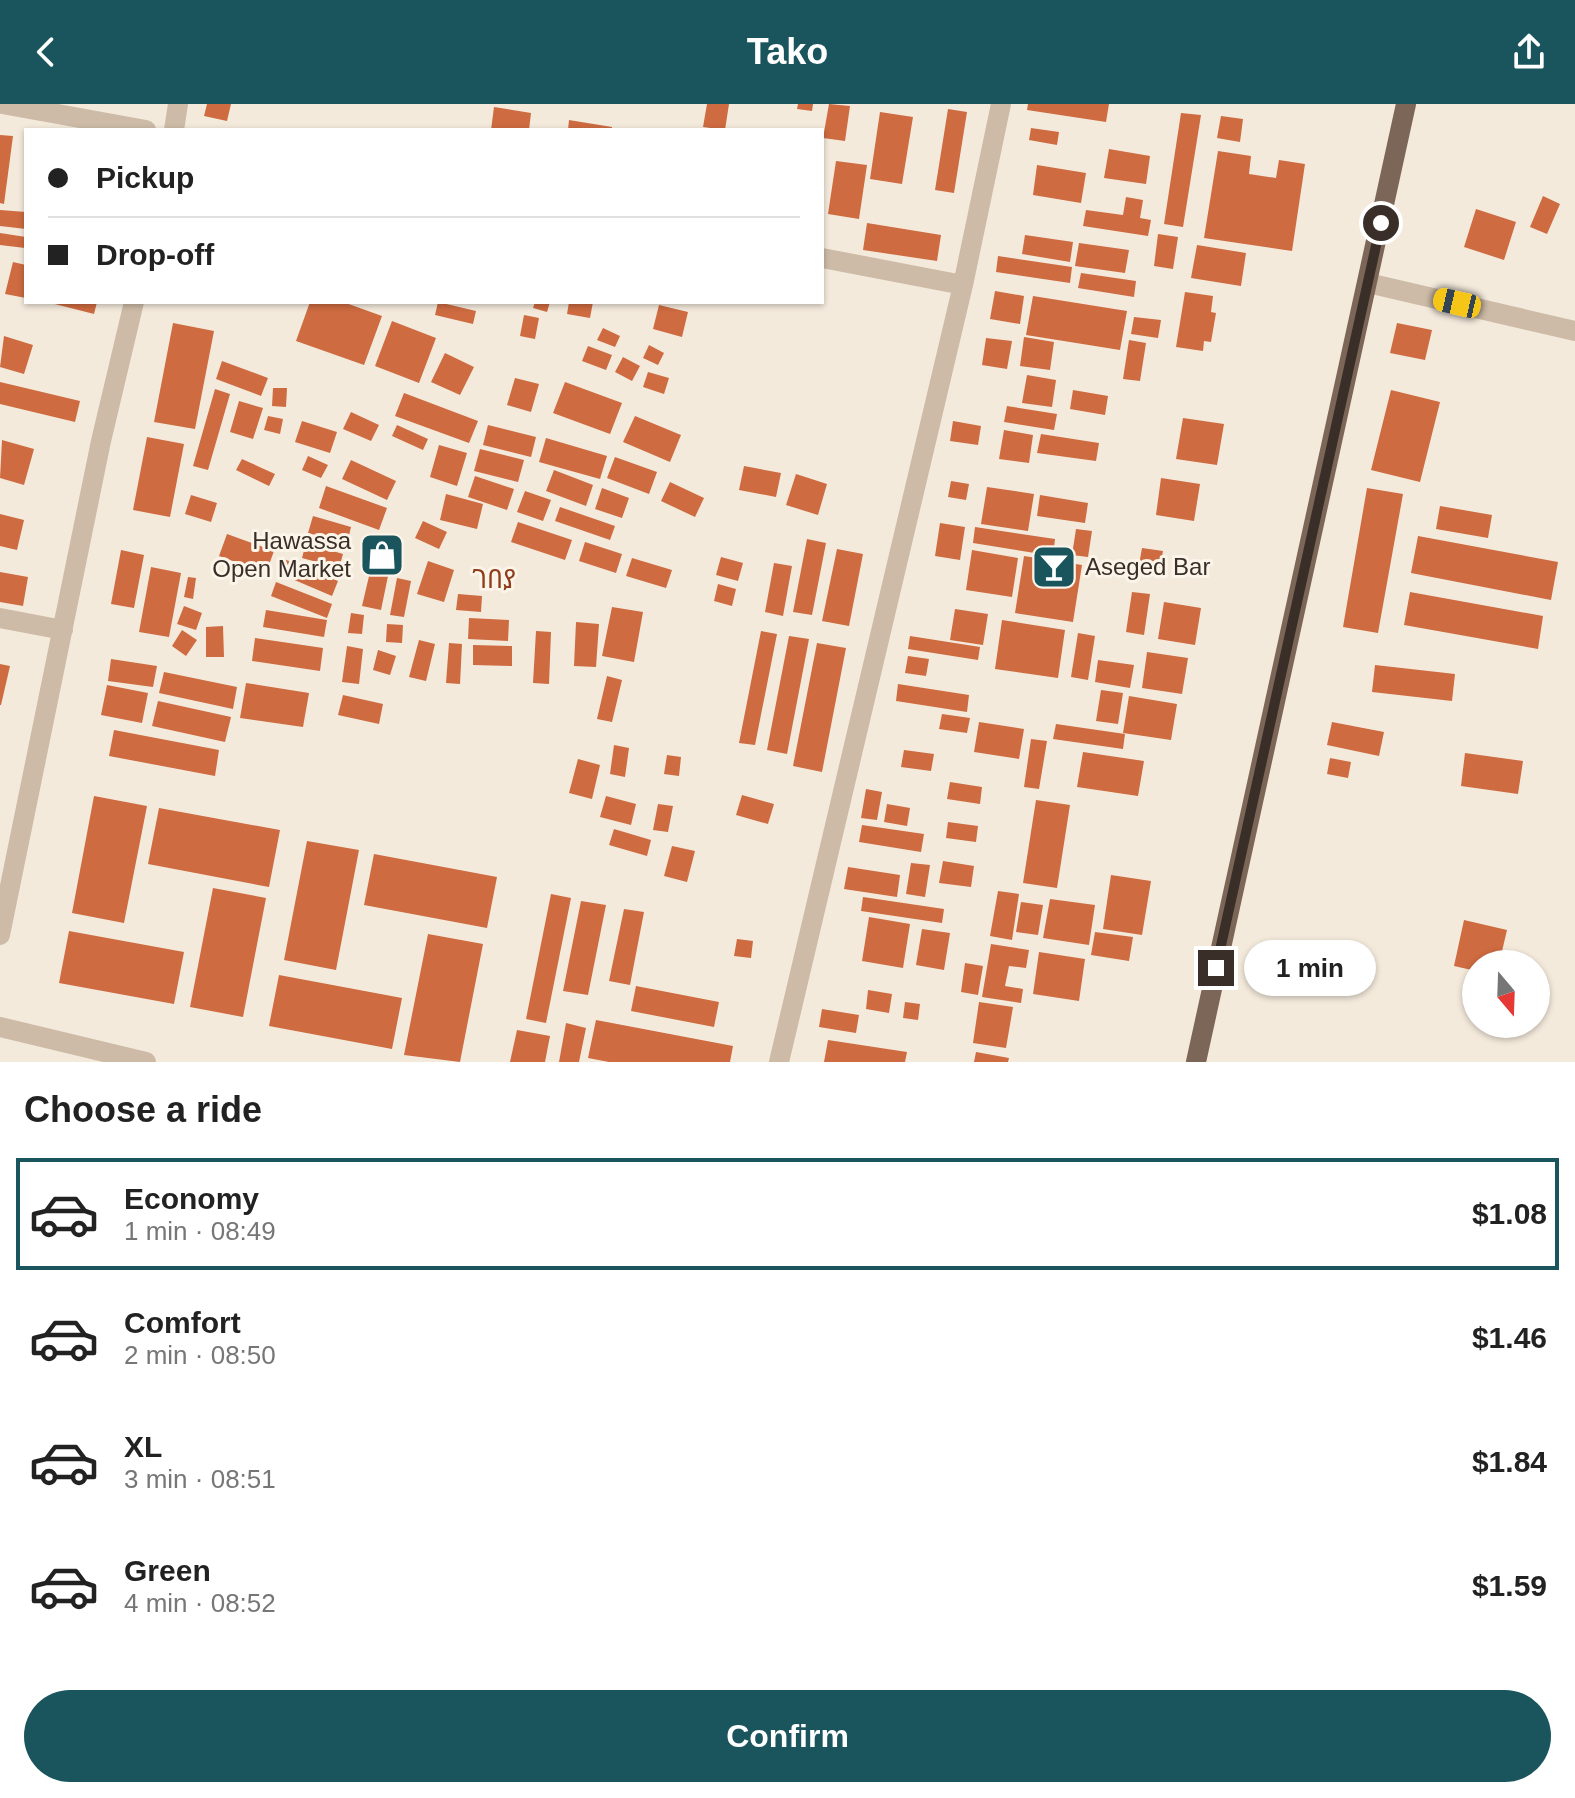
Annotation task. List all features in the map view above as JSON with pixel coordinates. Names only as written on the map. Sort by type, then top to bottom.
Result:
[{"type":"main road","points":[[1196,1062],[1406,104]]},
{"type":"street","points":[[2,104],[135,128]]},
{"type":"street","points":[[174,128],[178,104]]},
{"type":"street","points":[[779,1062],[963,285],[1001,104]]},
{"type":"street","points":[[824,258],[963,285]]},
{"type":"street","points":[[1368,283],[1575,331]]},
{"type":"street","points":[[0,935],[101,441],[134,304]]},
{"type":"street","points":[[0,618],[63,630]]},
{"type":"street","points":[[0,1027],[146,1062]]},
{"type":"building","points":[[207,104],[231,104],[227,121],[204,116]]},
{"type":"building","points":[[707,104],[729,104],[725,128],[703,127]]},
{"type":"building","points":[[798,104],[813,104],[812,111],[797,109]]},
{"type":"building","points":[[829,104],[850,106],[845,141],[824,138]]},
{"type":"building","points":[[1028,104],[1109,104],[1106,122],[1027,110]]},
{"type":"building","points":[[494,107],[531,113],[529,128],[491,128]]},
{"type":"building","points":[[948,109],[967,112],[954,193],[935,190]]},
{"type":"building","points":[[880,112],[913,117],[902,184],[870,179]]},
{"type":"building","points":[[1181,113],[1201,115],[1183,227],[1164,224]]},
{"type":"building","points":[[1221,116],[1243,119],[1240,142],[1217,138]]},
{"type":"building","points":[[569,120],[612,127],[612,128],[568,128]]},
{"type":"building","points":[[1031,128],[1059,132],[1057,145],[1029,140]]},
{"type":"building","points":[[0,135],[13,136],[4,204],[0,203]]},
{"type":"building","points":[[1109,149],[1150,156],[1146,184],[1104,178]]},
{"type":"building","points":[[1218,151],[1251,156],[1249,174],[1276,178],[1279,160],[1305,164],[1292,251],[1204,238]]},
{"type":"building","points":[[836,161],[867,165],[859,219],[828,214]]},
{"type":"building","points":[[1037,165],[1086,173],[1081,203],[1033,195]]},
{"type":"building","points":[[1543,196],[1560,204],[1547,234],[1530,227]]},
{"type":"building","points":[[1126,197],[1143,200],[1140,218],[1151,220],[1148,236],[1083,226],[1086,210],[1123,215]]},
{"type":"building","points":[[1476,209],[1516,222],[1504,260],[1464,247]]},
{"type":"building","points":[[0,210],[24,212],[24,229],[0,226]]},
{"type":"building","points":[[867,223],[941,235],[937,261],[863,250]]},
{"type":"building","points":[[0,233],[24,237],[24,248],[0,245]]},
{"type":"building","points":[[1158,234],[1178,237],[1173,269],[1154,266]]},
{"type":"building","points":[[1025,235],[1073,242],[1070,262],[1022,254]]},
{"type":"building","points":[[1079,243],[1129,250],[1125,273],[1075,266]]},
{"type":"building","points":[[1197,245],[1246,253],[1241,286],[1191,278]]},
{"type":"building","points":[[998,256],[1072,267],[1070,283],[996,272]]},
{"type":"building","points":[[13,262],[24,265],[24,298],[5,294]]},
{"type":"building","points":[[1081,273],[1136,281],[1134,297],[1078,288]]},
{"type":"building","points":[[995,291],[1024,296],[1020,324],[990,319]]},
{"type":"building","points":[[1185,292],[1213,296],[1211,312],[1216,313],[1211,342],[1204,341],[1203,351],[1176,347]]},
{"type":"building","points":[[1033,296],[1127,311],[1120,350],[1026,335]]},
{"type":"building","points":[[55,304],[96,304],[94,314]]},
{"type":"building","points":[[309,304],[349,304],[382,316],[364,365],[296,341]]},
{"type":"building","points":[[438,304],[476,311],[473,324],[435,315]]},
{"type":"building","points":[[534,304],[549,304],[547,312],[533,308]]},
{"type":"building","points":[[569,304],[593,304],[590,318],[567,314]]},
{"type":"building","points":[[659,305],[688,312],[682,337],[653,329]]},
{"type":"building","points":[[524,315],[539,318],[535,339],[520,336]]},
{"type":"building","points":[[1134,317],[1161,320],[1158,338],[1131,334]]},
{"type":"building","points":[[392,321],[436,338],[419,383],[375,366]]},
{"type":"building","points":[[173,323],[214,331],[195,429],[154,422]]},
{"type":"building","points":[[1397,323],[1432,330],[1425,360],[1390,353]]},
{"type":"building","points":[[603,328],[620,336],[615,347],[597,340]]},
{"type":"building","points":[[4,336],[33,345],[24,374],[0,367]]},
{"type":"building","points":[[1024,337],[1054,342],[1050,370],[1020,366]]},
{"type":"building","points":[[986,338],[1012,341],[1007,369],[982,365]]},
{"type":"building","points":[[1129,340],[1146,343],[1140,381],[1123,379]]},
{"type":"building","points":[[649,345],[664,353],[658,365],[643,358]]},
{"type":"building","points":[[588,346],[612,355],[606,370],[582,361]]},
{"type":"building","points":[[445,353],[474,367],[460,395],[431,382]]},
{"type":"building","points":[[623,357],[640,366],[632,381],[615,372]]},
{"type":"building","points":[[222,361],[268,378],[261,396],[216,379]]},
{"type":"building","points":[[648,372],[669,378],[664,394],[643,387]]},
{"type":"building","points":[[1027,375],[1056,380],[1052,407],[1022,403]]},
{"type":"building","points":[[515,378],[539,384],[531,412],[507,405]]},
{"type":"building","points":[[0,382],[80,401],[75,422],[0,404]]},
{"type":"building","points":[[565,382],[622,403],[610,434],[553,413]]},
{"type":"building","points":[[273,388],[287,388],[286,407],[272,406]]},
{"type":"building","points":[[215,389],[230,394],[208,470],[193,466]]},
{"type":"building","points":[[1073,390],[1108,396],[1105,415],[1070,409]]},
{"type":"building","points":[[1391,390],[1440,402],[1420,482],[1371,470]]},
{"type":"building","points":[[404,393],[478,421],[469,443],[395,416]]},
{"type":"building","points":[[239,401],[263,408],[253,439],[230,432]]},
{"type":"building","points":[[1007,406],[1057,414],[1054,430],[1004,422]]},
{"type":"building","points":[[351,412],[379,425],[371,441],[343,429]]},
{"type":"building","points":[[268,416],[283,419],[280,434],[264,430]]},
{"type":"building","points":[[635,416],[681,435],[670,462],[623,442]]},
{"type":"building","points":[[1183,418],[1224,424],[1217,465],[1176,459]]},
{"type":"building","points":[[302,421],[337,432],[330,453],[295,442]]},
{"type":"building","points":[[953,421],[981,426],[978,445],[950,441]]},
{"type":"building","points":[[397,425],[428,439],[423,450],[392,436]]},
{"type":"building","points":[[488,425],[536,437],[531,457],[483,445]]},
{"type":"building","points":[[1004,430],[1033,435],[1029,463],[999,459]]},
{"type":"building","points":[[1041,434],[1099,443],[1096,461],[1037,453]]},
{"type":"building","points":[[147,437],[184,444],[170,517],[133,510]]},
{"type":"building","points":[[546,438],[607,456],[600,479],[539,462]]},
{"type":"building","points":[[2,440],[34,449],[24,485],[0,478]]},
{"type":"building","points":[[439,445],[467,453],[457,486],[430,477]]},
{"type":"building","points":[[480,449],[524,460],[518,482],[474,471]]},
{"type":"building","points":[[308,456],[328,465],[321,478],[302,470]]},
{"type":"building","points":[[615,457],[657,472],[649,494],[607,478]]},
{"type":"building","points":[[242,459],[275,474],[269,486],[236,470]]},
{"type":"building","points":[[351,460],[396,481],[387,500],[342,479]]},
{"type":"building","points":[[744,466],[781,473],[776,497],[739,490]]},
{"type":"building","points":[[554,470],[593,485],[586,506],[546,491]]},
{"type":"building","points":[[796,474],[827,484],[818,515],[786,505]]},
{"type":"building","points":[[475,476],[514,489],[507,510],[468,497]]},
{"type":"building","points":[[1161,478],[1200,484],[1194,521],[1156,515]]},
{"type":"building","points":[[951,481],[969,484],[966,500],[948,497]]},
{"type":"building","points":[[670,482],[704,498],[695,517],[661,501]]},
{"type":"building","points":[[326,486],[387,508],[379,530],[319,508]]},
{"type":"building","points":[[987,487],[1034,494],[1028,531],[981,524]]},
{"type":"building","points":[[602,488],[629,498],[622,518],[595,509]]},
{"type":"building","points":[[1367,488],[1403,494],[1378,633],[1343,627]]},
{"type":"building","points":[[525,491],[551,500],[543,521],[517,512]]},
{"type":"building","points":[[446,494],[483,504],[477,529],[440,520]]},
{"type":"building","points":[[191,495],[217,503],[211,522],[185,514]]},
{"type":"building","points":[[1040,495],[1088,503],[1085,523],[1037,516]]},
{"type":"building","points":[[1440,506],[1492,515],[1488,538],[1436,529]]},
{"type":"building","points":[[560,507],[615,526],[610,540],[555,521]]},
{"type":"building","points":[[0,514],[24,520],[17,550],[0,546]]},
{"type":"building","points":[[313,516],[351,527],[347,544],[308,533]]},
{"type":"building","points":[[423,521],[447,532],[439,549],[415,538]]},
{"type":"building","points":[[518,522],[572,540],[565,560],[511,542]]},
{"type":"building","points":[[940,523],[965,527],[960,560],[935,556]]},
{"type":"building","points":[[975,527],[1055,539],[1053,556],[973,543]]},
{"type":"building","points":[[1076,529],[1092,531],[1088,557],[1072,555]]},
{"type":"building","points":[[227,534],[274,551],[266,573],[219,556]]},
{"type":"building","points":[[1418,536],[1558,562],[1551,600],[1411,573]]},
{"type":"building","points":[[807,539],[826,543],[812,615],[793,612]]},
{"type":"building","points":[[585,542],[622,554],[616,573],[579,561]]},
{"type":"building","points":[[306,543],[343,554],[339,568],[302,558]]},
{"type":"building","points":[[1142,548],[1163,551],[1160,568],[1139,565]]},
{"type":"building","points":[[837,549],[863,554],[849,626],[822,621]]},
{"type":"building","points":[[121,550],[144,555],[134,608],[111,604]]},
{"type":"building","points":[[972,550],[1018,558],[1012,597],[966,590]]},
{"type":"building","points":[[1024,556],[1082,565],[1073,622],[1015,613]]},
{"type":"building","points":[[721,557],[743,563],[738,581],[716,575]]},
{"type":"building","points":[[632,558],[672,570],[666,588],[626,576]]},
{"type":"building","points":[[284,559],[338,581],[332,596],[278,573]]},
{"type":"building","points":[[428,561],[454,570],[444,602],[417,594]]},
{"type":"building","points":[[774,563],[792,566],[783,616],[765,612]]},
{"type":"building","points":[[151,567],[181,573],[169,637],[139,632]]},
{"type":"building","points":[[0,572],[28,577],[23,606],[0,602]]},
{"type":"building","points":[[370,572],[388,576],[381,610],[362,606]]},
{"type":"building","points":[[188,577],[196,578],[193,599],[184,597]]},
{"type":"building","points":[[397,578],[411,581],[404,617],[390,615]]},
{"type":"building","points":[[276,582],[332,604],[327,618],[271,596]]},
{"type":"building","points":[[718,584],[736,589],[732,606],[714,601]]},
{"type":"building","points":[[1132,592],[1150,594],[1144,635],[1126,632]]},
{"type":"building","points":[[1410,592],[1543,616],[1538,649],[1404,625]]},
{"type":"building","points":[[458,594],[482,596],[481,612],[456,610]]},
{"type":"building","points":[[1164,602],[1201,608],[1195,645],[1158,639]]},
{"type":"building","points":[[184,606],[202,613],[196,630],[177,624]]},
{"type":"building","points":[[612,607],[643,612],[634,662],[602,656]]},
{"type":"building","points":[[955,609],[988,614],[983,645],[950,640]]},
{"type":"building","points":[[266,610],[327,620],[324,637],[263,627]]},
{"type":"building","points":[[351,613],[364,615],[362,634],[348,633]]},
{"type":"building","points":[[469,618],[509,620],[508,641],[468,639]]},
{"type":"building","points":[[1002,620],[1065,630],[1058,678],[995,669]]},
{"type":"building","points":[[576,622],[599,624],[596,667],[574,666]]},
{"type":"building","points":[[387,624],[403,625],[402,643],[386,642]]},
{"type":"building","points":[[223,626],[224,657],[206,657],[206,627]]},
{"type":"building","points":[[182,630],[197,640],[186,656],[172,646]]},
{"type":"building","points":[[536,631],[551,632],[549,684],[533,683]]},
{"type":"building","points":[[761,631],[777,634],[755,745],[739,743]]},
{"type":"building","points":[[1078,633],[1095,636],[1088,680],[1071,677]]},
{"type":"building","points":[[789,636],[809,639],[787,754],[767,750]]},
{"type":"building","points":[[910,636],[980,647],[978,660],[908,649]]},
{"type":"building","points":[[255,638],[323,648],[320,671],[252,661]]},
{"type":"building","points":[[419,640],[435,644],[426,681],[409,677]]},
{"type":"building","points":[[449,643],[462,644],[460,684],[446,683]]},
{"type":"building","points":[[817,643],[846,648],[822,772],[793,766]]},
{"type":"building","points":[[473,645],[512,646],[512,666],[473,665]]},
{"type":"building","points":[[347,646],[363,649],[359,684],[342,682]]},
{"type":"building","points":[[378,650],[396,656],[390,675],[373,670]]},
{"type":"building","points":[[1147,652],[1188,658],[1182,694],[1142,688]]},
{"type":"building","points":[[908,656],[929,659],[926,676],[905,673]]},
{"type":"building","points":[[111,659],[157,666],[153,687],[108,681]]},
{"type":"building","points":[[1098,660],[1134,665],[1130,688],[1095,682]]},
{"type":"building","points":[[0,664],[10,666],[1,705],[0,705]]},
{"type":"building","points":[[1375,665],[1455,674],[1452,701],[1372,692]]},
{"type":"building","points":[[164,672],[237,687],[233,709],[159,693]]},
{"type":"building","points":[[607,676],[622,680],[612,722],[597,719]]},
{"type":"building","points":[[246,683],[309,693],[303,727],[240,718]]},
{"type":"building","points":[[898,684],[969,695],[967,712],[896,701]]},
{"type":"building","points":[[107,685],[148,693],[142,723],[101,715]]},
{"type":"building","points":[[1101,690],[1123,693],[1118,724],[1096,721]]},
{"type":"building","points":[[343,695],[383,704],[379,724],[338,715]]},
{"type":"building","points":[[1129,696],[1177,704],[1171,740],[1123,733]]},
{"type":"building","points":[[158,701],[231,717],[225,742],[152,726]]},
{"type":"building","points":[[942,714],[970,718],[967,733],[939,729]]},
{"type":"building","points":[[979,722],[1024,729],[1019,759],[974,752]]},
{"type":"building","points":[[1332,722],[1384,732],[1379,756],[1327,745]]},
{"type":"building","points":[[1056,724],[1125,734],[1123,749],[1053,739]]},
{"type":"building","points":[[114,730],[219,750],[215,776],[109,756]]},
{"type":"building","points":[[1031,739],[1047,741],[1039,789],[1024,787]]},
{"type":"building","points":[[614,745],[629,748],[625,777],[610,774]]},
{"type":"building","points":[[904,750],[934,754],[931,771],[901,767]]},
{"type":"building","points":[[1083,752],[1144,761],[1138,796],[1077,787]]},
{"type":"building","points":[[1465,753],[1523,761],[1518,794],[1461,786]]},
{"type":"building","points":[[667,755],[681,757],[679,776],[664,774]]},
{"type":"building","points":[[1330,758],[1351,762],[1348,778],[1327,774]]},
{"type":"building","points":[[578,759],[600,765],[592,799],[569,793]]},
{"type":"building","points":[[950,782],[982,787],[980,804],[947,799]]},
{"type":"building","points":[[866,789],[882,792],[877,820],[861,818]]},
{"type":"building","points":[[742,795],[774,804],[768,824],[736,815]]},
{"type":"building","points":[[94,796],[147,806],[124,923],[72,913]]},
{"type":"building","points":[[606,796],[636,804],[631,825],[600,817]]},
{"type":"building","points":[[1036,800],[1070,805],[1057,888],[1023,883]]},
{"type":"building","points":[[658,804],[673,806],[668,832],[653,830]]},
{"type":"building","points":[[887,804],[910,808],[907,826],[884,822]]},
{"type":"building","points":[[159,808],[280,830],[269,887],[148,864]]},
{"type":"building","points":[[948,822],[978,826],[976,842],[946,838]]},
{"type":"building","points":[[862,825],[924,834],[921,852],[859,842]]},
{"type":"building","points":[[614,829],[651,840],[647,856],[609,845]]},
{"type":"building","points":[[307,841],[359,850],[336,970],[284,960]]},
{"type":"building","points":[[672,846],[695,851],[687,882],[664,876]]},
{"type":"building","points":[[374,854],[497,877],[487,928],[364,905]]},
{"type":"building","points":[[943,861],[974,866],[971,887],[939,883]]},
{"type":"building","points":[[911,863],[930,865],[925,897],[906,894]]},
{"type":"building","points":[[848,867],[900,875],[897,897],[844,889]]},
{"type":"building","points":[[1111,875],[1151,881],[1142,935],[1103,929]]},
{"type":"building","points":[[213,888],[266,898],[243,1017],[190,1007]]},
{"type":"building","points":[[998,891],[1019,894],[1012,940],[990,936]]},
{"type":"building","points":[[551,894],[571,898],[546,1023],[526,1019]]},
{"type":"building","points":[[863,897],[944,909],[942,923],[861,911]]},
{"type":"building","points":[[1050,899],[1095,905],[1089,945],[1043,938]]},
{"type":"building","points":[[581,901],[606,905],[588,995],[563,991]]},
{"type":"building","points":[[1021,902],[1043,905],[1038,935],[1016,932]]},
{"type":"building","points":[[624,909],[644,912],[630,985],[609,981]]},
{"type":"building","points":[[869,917],[910,924],[903,968],[862,961]]},
{"type":"building","points":[[1464,920],[1507,930],[1502,950],[1462,950],[1462,968],[1454,966]]},
{"type":"building","points":[[922,929],[950,933],[944,970],[916,965]]},
{"type":"building","points":[[69,931],[184,952],[174,1004],[59,983]]},
{"type":"building","points":[[1095,932],[1133,937],[1129,961],[1091,955]]},
{"type":"building","points":[[428,934],[483,944],[460,1062],[404,1055]]},
{"type":"building","points":[[737,939],[753,941],[751,958],[734,956]]},
{"type":"building","points":[[991,944],[1029,950],[1026,968],[1009,966],[1005,986],[1023,989],[1021,1003],[982,997]]},
{"type":"building","points":[[1039,952],[1085,959],[1079,1001],[1033,994]]},
{"type":"building","points":[[965,963],[983,966],[978,995],[961,992]]},
{"type":"building","points":[[279,975],[402,998],[392,1049],[269,1026]]},
{"type":"building","points":[[636,986],[719,1002],[714,1027],[631,1011]]},
{"type":"building","points":[[868,990],[892,994],[889,1013],[866,1009]]},
{"type":"building","points":[[905,1002],[920,1004],[918,1020],[903,1018]]},
{"type":"building","points":[[979,1002],[1013,1007],[1006,1048],[973,1043]]},
{"type":"building","points":[[822,1009],[859,1015],[856,1033],[819,1027]]},
{"type":"building","points":[[596,1020],[733,1046],[730,1062],[609,1062],[588,1058]]},
{"type":"building","points":[[566,1023],[586,1028],[579,1062],[559,1062]]},
{"type":"building","points":[[517,1030],[550,1036],[545,1062],[510,1062]]},
{"type":"building","points":[[828,1040],[907,1052],[905,1062],[824,1062]]},
{"type":"building","points":[[976,1052],[1009,1058],[1008,1062],[974,1062]]},
{"type":"place","name":"Hawassa Open Market","points":[[382,555]]},
{"type":"place","name":"Aseged Bar","points":[[1054,567]]},
{"type":"district","name":"ገበያ","points":[[494,579]]},
{"type":"route","points":[[1216,968],[1381,223]]}]
